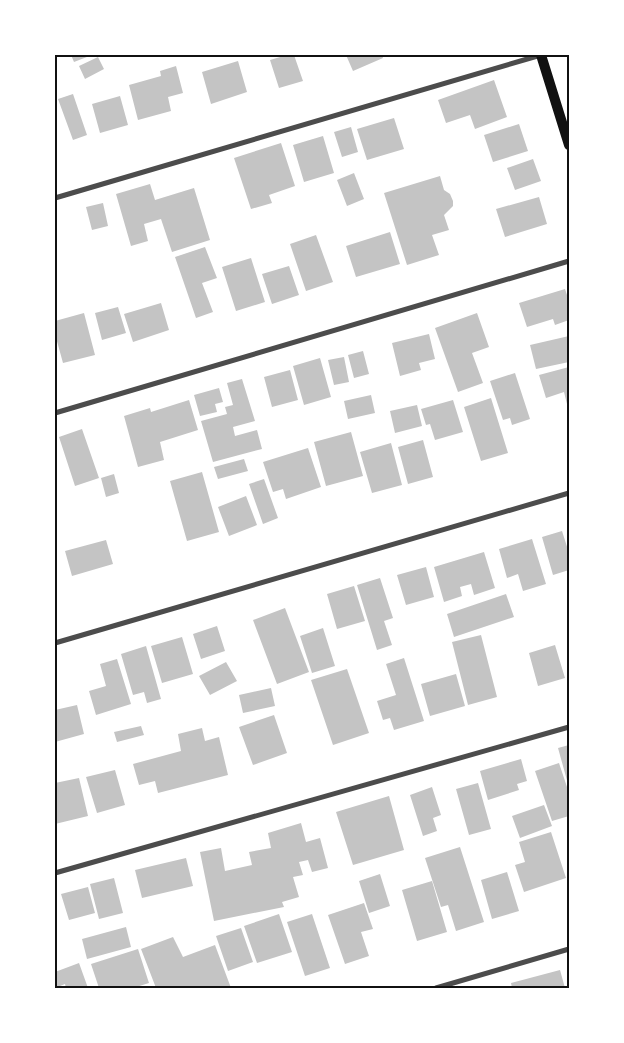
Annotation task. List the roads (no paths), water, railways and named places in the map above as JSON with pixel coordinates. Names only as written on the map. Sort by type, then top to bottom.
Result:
[{"type":"main road","points":[[541,55],[569,145]]},
{"type":"street","points":[[55,198],[541,55]]},
{"type":"street","points":[[55,413],[569,261]]},
{"type":"street","points":[[55,643],[569,493]]},
{"type":"street","points":[[55,873],[569,727]]},
{"type":"street","points":[[436,988],[569,949]]}]
